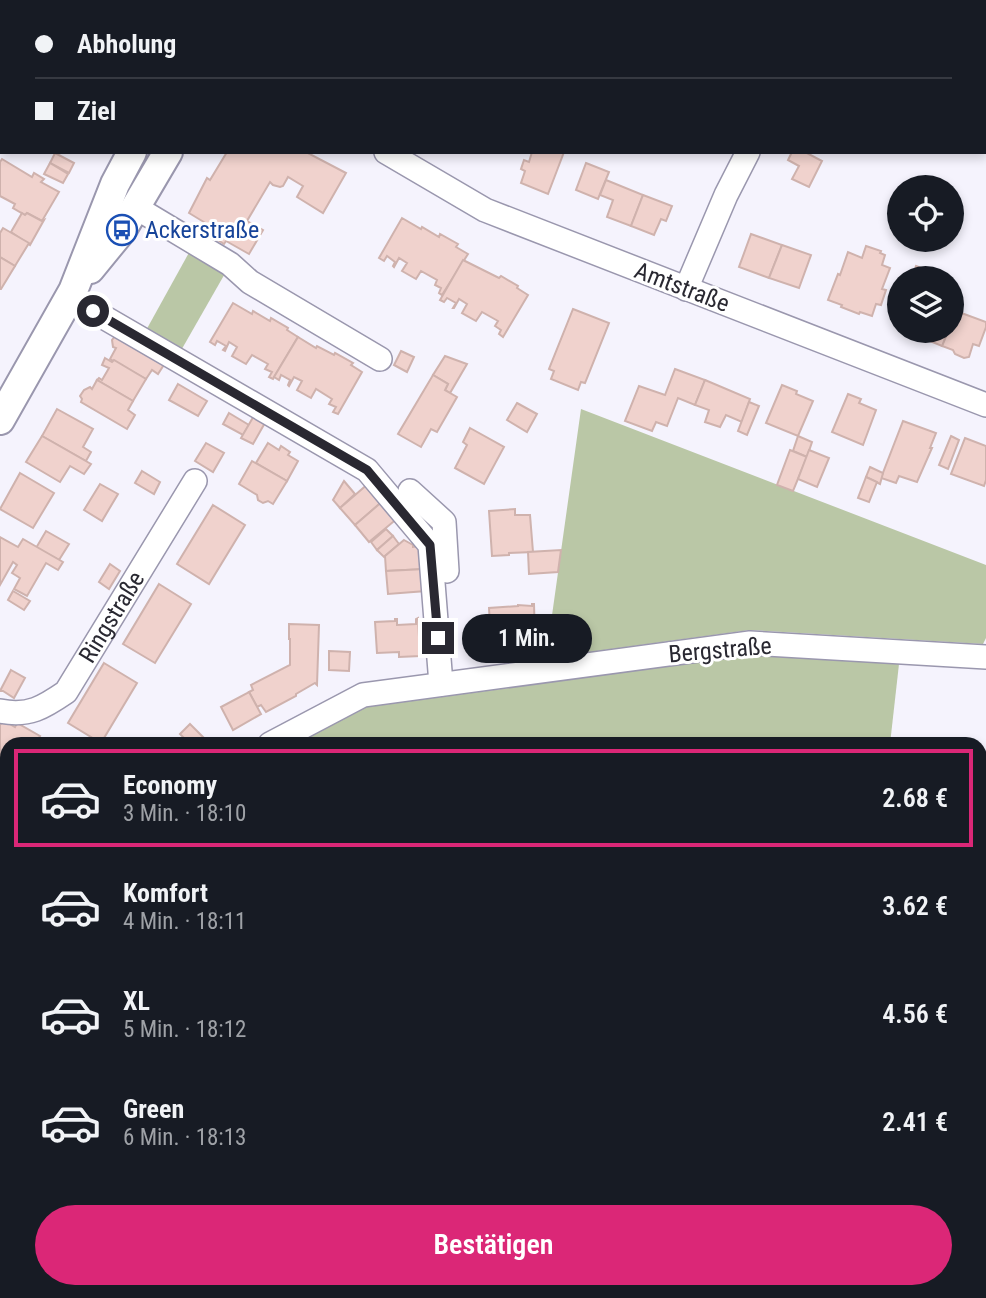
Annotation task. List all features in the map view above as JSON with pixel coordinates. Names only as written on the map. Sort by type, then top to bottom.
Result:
[{"type":"main road","points":[[0,420],[71,294],[115,184],[131,154]]},
{"type":"main road","points":[[71,294],[122,230],[167,154]]},
{"type":"street","name":"Amtstraße","points":[[389,154],[485,210],[986,405]]},
{"type":"street","points":[[686,289],[726,195],[747,154]]},
{"type":"street","points":[[135,207],[230,264],[250,282],[380,359]]},
{"type":"street","points":[[71,294],[367,470],[430,545],[448,683]]},
{"type":"street","name":"Ringstraße","points":[[0,712],[11,714],[39,710],[66,691],[195,481]]},
{"type":"street","points":[[410,491],[444,522],[448,683]]},
{"type":"street","name":"Bergstraße","points":[[283,737],[363,695],[750,643],[986,657]]},
{"type":"green space","points":[[191,249],[227,270],[179,354],[144,334]]},
{"type":"green space","points":[[581,409],[986,565],[986,638],[983,644],[750,630],[546,658]]},
{"type":"green space","points":[[751,655],[899,664],[891,737],[309,737],[367,707]]},
{"type":"building","points":[[57,154],[74,163],[69,173],[50,163]]},
{"type":"building","points":[[226,154],[310,154],[346,173],[323,213],[297,197],[303,186],[288,177],[280,187],[270,182],[247,221],[263,230],[249,254],[213,237],[217,230],[189,213],[207,178],[210,180]]},
{"type":"building","points":[[531,154],[563,154],[548,194],[521,183],[525,171],[521,169],[524,160],[529,162]]},
{"type":"building","points":[[791,154],[809,154],[822,161],[809,187],[792,179],[799,166],[788,160]]},
{"type":"building","points":[[2,159],[32,177],[34,173],[44,179],[41,182],[59,192],[42,221],[13,208],[15,204],[0,196]]},
{"type":"building","points":[[50,163],[68,174],[63,183],[44,174]]},
{"type":"building","points":[[586,163],[609,172],[598,199],[576,190]]},
{"type":"building","points":[[606,180],[643,195],[631,226],[607,217],[613,200],[600,195]]},
{"type":"building","points":[[643,195],[672,206],[666,221],[661,219],[654,235],[631,226]]},
{"type":"building","points":[[22,213],[44,220],[30,245],[11,232]]},
{"type":"building","points":[[402,218],[439,237],[440,234],[458,244],[456,247],[468,254],[442,295],[439,293],[441,288],[435,285],[437,280],[421,271],[416,279],[402,271],[407,263],[399,258],[394,267],[395,262],[387,256],[384,261],[379,258]]},
{"type":"building","points":[[3,228],[29,243],[15,266],[0,257],[0,233]]},
{"type":"building","points":[[751,234],[782,245],[769,278],[739,267]]},
{"type":"building","points":[[782,245],[811,255],[799,288],[769,278]]},
{"type":"building","points":[[866,246],[885,255],[882,265],[887,267],[887,276],[882,289],[886,290],[881,305],[876,304],[872,316],[860,312],[859,314],[828,300],[848,252],[862,258]]},
{"type":"building","points":[[0,257],[15,266],[1,289],[0,289]]},
{"type":"building","points":[[463,260],[499,278],[501,276],[528,295],[503,337],[499,334],[501,330],[495,326],[498,321],[482,312],[476,321],[462,313],[467,304],[459,299],[454,308],[456,303],[447,298],[444,302],[440,300]]},
{"type":"building","points":[[233,303],[252,314],[253,311],[270,321],[271,318],[298,337],[273,379],[269,377],[272,372],[265,369],[268,364],[252,355],[246,364],[232,356],[237,347],[229,342],[225,351],[223,350],[226,346],[217,341],[215,345],[210,342]]},
{"type":"building","points":[[573,309],[609,323],[585,383],[581,382],[578,390],[551,379],[554,371],[549,369]]},
{"type":"building","points":[[964,314],[986,322],[979,346],[973,344],[969,357],[964,358],[942,346],[943,343],[964,343]]},
{"type":"building","points":[[116,335],[167,360],[158,374],[152,370],[146,379],[110,359],[116,348],[113,347],[112,340]]},
{"type":"building","points":[[298,337],[316,348],[317,346],[334,355],[335,353],[353,363],[351,365],[362,372],[338,414],[333,412],[336,407],[329,404],[332,399],[316,389],[311,398],[297,390],[302,381],[294,377],[289,386],[290,380],[281,375],[279,380],[274,377]]},
{"type":"building","points":[[401,351],[414,357],[407,372],[394,365]]},
{"type":"building","points":[[445,356],[467,364],[450,393],[445,390],[448,384],[433,375]]},
{"type":"building","points":[[105,358],[112,362],[114,360],[146,379],[133,401],[97,380],[102,380],[109,368],[102,365]]},
{"type":"building","points":[[675,369],[705,380],[695,405],[678,398],[667,426],[656,422],[652,431],[625,421],[639,386],[665,395]]},
{"type":"building","points":[[433,375],[448,384],[445,390],[457,397],[437,432],[431,429],[421,447],[398,434]]},
{"type":"building","points":[[97,380],[133,401],[128,410],[135,415],[127,429],[81,402],[80,396],[84,390],[90,387],[92,389]]},
{"type":"building","points":[[705,380],[750,399],[742,422],[726,415],[720,427],[705,422],[709,410],[695,405]]},
{"type":"building","points":[[178,384],[207,401],[198,416],[169,400]]},
{"type":"building","points":[[782,385],[813,401],[798,436],[766,423]]},
{"type":"building","points":[[848,394],[861,399],[859,403],[876,410],[863,445],[832,432]]},
{"type":"building","points":[[749,402],[759,406],[747,435],[738,431]]},
{"type":"building","points":[[517,403],[537,414],[527,432],[507,420]]},
{"type":"building","points":[[57,409],[93,429],[83,447],[91,452],[86,461],[42,436]]},
{"type":"building","points":[[229,413],[249,425],[243,435],[223,424]]},
{"type":"building","points":[[255,414],[266,421],[253,444],[241,438]]},
{"type":"building","points":[[903,421],[936,433],[917,482],[899,476],[896,483],[881,478]]},
{"type":"building","points":[[470,428],[504,447],[484,484],[455,468],[467,445],[463,442]]},
{"type":"building","points":[[42,436],[91,464],[84,474],[70,466],[60,482],[26,462]]},
{"type":"building","points":[[798,436],[812,442],[807,457],[793,451]]},
{"type":"building","points":[[951,436],[959,440],[948,469],[939,465]]},
{"type":"building","points":[[965,438],[986,446],[984,486],[951,474]]},
{"type":"building","points":[[206,443],[224,453],[213,472],[195,461]]},
{"type":"building","points":[[268,443],[279,450],[281,446],[290,452],[288,455],[298,461],[287,481],[256,463]]},
{"type":"building","points":[[790,450],[807,457],[793,491],[777,485]]},
{"type":"building","points":[[809,450],[829,458],[817,487],[798,479]]},
{"type":"building","points":[[252,461],[287,481],[273,504],[268,501],[263,503],[258,500],[257,495],[239,484]]},
{"type":"building","points":[[870,467],[883,473],[880,484],[866,477]]},
{"type":"building","points":[[142,471],[160,482],[154,494],[135,483]]},
{"type":"building","points":[[20,473],[54,493],[33,528],[0,509]]},
{"type":"building","points":[[866,477],[877,482],[869,502],[858,498]]},
{"type":"building","points":[[344,481],[355,494],[340,508],[333,500]]},
{"type":"building","points":[[369,483],[384,500],[355,525],[340,508]]},
{"type":"building","points":[[100,484],[118,494],[102,521],[84,510]]},
{"type":"building","points":[[384,500],[399,517],[369,542],[355,525]]},
{"type":"building","points":[[213,505],[245,525],[209,584],[177,564]]},
{"type":"building","points":[[515,509],[515,515],[530,515],[533,552],[492,556],[489,511]]},
{"type":"building","points":[[386,529],[393,536],[377,550],[371,542]]},
{"type":"building","points":[[46,531],[69,544],[59,560],[36,548]]},
{"type":"building","points":[[393,536],[399,544],[384,557],[377,550]]},
{"type":"building","points":[[0,537],[18,547],[23,539],[63,562],[58,570],[46,563],[27,596],[14,589],[20,578],[12,573],[17,565],[13,562],[0,585]]},
{"type":"building","points":[[404,540],[413,547],[423,546],[425,569],[386,571],[385,556]]},
{"type":"building","points":[[561,550],[558,572],[529,574],[528,552]]},
{"type":"building","points":[[110,564],[120,571],[109,589],[99,582]]},
{"type":"building","points":[[425,569],[426,591],[388,594],[386,571]]},
{"type":"building","points":[[159,584],[191,604],[155,663],[123,644]]},
{"type":"building","points":[[13,591],[30,601],[24,610],[8,600]]},
{"type":"building","points":[[532,604],[535,641],[491,643],[489,608]]},
{"type":"building","points":[[418,618],[420,656],[399,657],[399,652],[377,653],[375,622],[397,619],[397,625],[416,624]]},
{"type":"building","points":[[289,624],[319,625],[317,685],[315,683],[266,712],[261,705],[257,707],[249,692],[253,690],[251,685],[290,665]]},
{"type":"building","points":[[329,651],[350,652],[349,671],[329,670]]},
{"type":"building","points":[[104,663],[137,683],[105,737],[91,737],[68,723]]},
{"type":"building","points":[[11,670],[25,678],[14,698],[0,691]]},
{"type":"building","points":[[249,692],[261,714],[233,730],[221,707]]},
{"type":"building","points":[[3,720],[15,727],[17,723],[40,736],[0,737]]},
{"type":"building","points":[[190,724],[203,737],[183,737],[180,734]]},
{"type":"place","name":"Ackerstraße","points":[[122,230]]},
{"type":"route","points":[[93,311],[367,470],[430,545],[438,638]]}]
